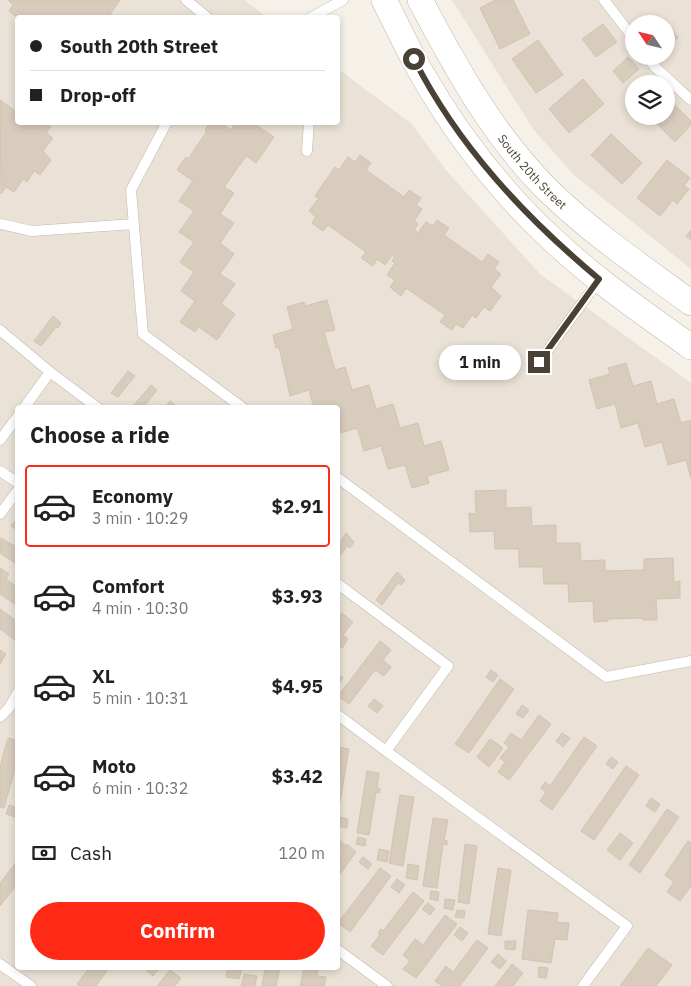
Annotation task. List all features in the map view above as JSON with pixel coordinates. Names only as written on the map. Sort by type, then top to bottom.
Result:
[{"type":"street","points":[[384,0],[422,74],[481,162],[553,240],[599,279],[691,347]]},
{"type":"street","name":"South 20th Street","points":[[420,0],[476,100],[500,134],[553,195],[596,232],[691,303]]},
{"type":"lane","points":[[186,0],[204,15]]},
{"type":"lane","points":[[316,15],[343,0]]},
{"type":"lane","points":[[604,0],[625,27]]},
{"type":"lane","points":[[654,65],[691,100]]},
{"type":"lane","points":[[166,125],[131,190],[143,334],[239,405]]},
{"type":"lane","points":[[307,151],[309,125]]},
{"type":"lane","points":[[0,224],[32,231],[134,224]]},
{"type":"lane","points":[[539,362],[599,279]]},
{"type":"lane","points":[[0,330],[50,372],[94,405]]},
{"type":"lane","points":[[26,405],[50,372]]},
{"type":"lane","points":[[0,440],[15,420]]},
{"type":"lane","points":[[0,471],[15,481]]},
{"type":"lane","points":[[340,479],[606,677],[691,661]]},
{"type":"lane","points":[[0,514],[15,494]]},
{"type":"lane","points":[[340,585],[448,666],[386,751]]},
{"type":"lane","points":[[0,717],[13,712]]},
{"type":"lane","points":[[340,716],[626,926],[583,986]]},
{"type":"lane","points":[[340,951],[387,986]]},
{"type":"lane","points":[[0,964],[31,986]]},
{"type":"shaded area","points":[[0,0],[244,0],[264,15],[15,15],[15,125],[340,125],[340,70],[412,124],[445,169],[540,274],[691,383],[691,986],[0,986]]},
{"type":"shaded area","points":[[452,0],[691,0],[691,269],[574,175],[533,129]]},
{"type":"building","points":[[8,0],[120,0],[111,15],[26,15],[24,13],[15,16],[9,11],[13,5]]},
{"type":"building","points":[[495,0],[513,0],[530,34],[500,49],[480,8]]},
{"type":"building","points":[[603,24],[617,42],[596,57],[582,39]]},
{"type":"building","points":[[538,40],[563,75],[536,93],[512,59]]},
{"type":"building","points":[[625,60],[625,65],[635,65],[639,69],[632,75],[625,75],[625,81],[623,83],[613,71]]},
{"type":"building","points":[[583,79],[604,104],[569,133],[549,109]]},
{"type":"building","points":[[0,100],[15,111],[15,125],[49,125],[51,127],[46,133],[53,138],[43,151],[51,160],[40,175],[34,171],[27,182],[23,179],[14,192],[6,187],[1,194]]},
{"type":"building","points":[[675,105],[691,121],[691,125],[675,142],[658,125],[675,125]]},
{"type":"building","points":[[208,125],[224,125],[231,130],[234,125],[256,125],[274,137],[256,163],[246,156],[224,187],[234,193],[220,214],[234,223],[220,243],[234,254],[220,274],[235,284],[221,304],[235,314],[217,340],[199,327],[195,332],[180,322],[195,301],[181,291],[194,272],[180,262],[194,242],[179,232],[194,211],[179,201],[193,181],[177,170],[186,157],[188,159],[207,131],[205,130]]},
{"type":"building","points":[[611,134],[642,163],[622,184],[591,155]]},
{"type":"building","points":[[360,155],[371,163],[366,170],[404,197],[409,190],[421,198],[416,205],[422,209],[414,221],[418,224],[414,230],[418,233],[426,222],[433,226],[437,220],[449,228],[444,235],[482,262],[488,254],[499,262],[494,269],[501,274],[491,287],[501,296],[490,311],[484,307],[476,318],[472,315],[463,328],[456,324],[452,330],[440,322],[445,315],[406,288],[401,296],[390,287],[395,280],[387,275],[395,263],[392,261],[395,257],[392,255],[385,265],[377,259],[373,266],[361,258],[366,252],[328,225],[323,231],[312,223],[316,217],[309,211],[319,198],[315,196],[335,167],[339,170],[348,157],[355,162]]},
{"type":"building","points":[[667,160],[690,178],[684,186],[689,189],[677,204],[673,200],[660,216],[637,198]]},
{"type":"building","points":[[691,230],[691,240],[686,236]]},
{"type":"building","points":[[327,300],[335,330],[324,332],[335,370],[345,367],[352,390],[369,385],[376,409],[393,404],[400,428],[418,423],[424,446],[441,441],[449,470],[427,476],[429,483],[412,488],[405,465],[388,469],[381,446],[364,451],[357,428],[340,433],[340,405],[313,405],[309,390],[290,396],[279,347],[276,348],[273,335],[293,329],[287,307],[304,302],[305,306]]},
{"type":"building","points":[[53,316],[61,323],[41,346],[34,341]]},
{"type":"building","points":[[626,363],[633,386],[651,381],[657,404],[674,399],[681,423],[691,420],[691,479],[686,460],[668,465],[662,442],[645,447],[638,423],[621,428],[615,404],[597,409],[589,380],[610,374],[608,368]]},
{"type":"building","points":[[128,371],[135,376],[118,397],[111,393]]},
{"type":"building","points":[[151,385],[157,390],[145,405],[134,405]]},
{"type":"building","points":[[170,401],[175,405],[167,405]]},
{"type":"building","points":[[506,490],[506,508],[531,507],[532,526],[556,525],[556,543],[580,543],[581,561],[605,560],[605,571],[644,570],[644,559],[673,558],[674,582],[680,581],[680,598],[656,599],[657,620],[643,620],[642,618],[608,619],[608,621],[594,622],[593,601],[569,602],[568,584],[544,584],[543,567],[519,567],[519,549],[495,549],[494,531],[470,532],[469,513],[476,514],[475,491]]},
{"type":"building","points":[[15,521],[15,529],[11,526]]},
{"type":"building","points":[[346,533],[354,542],[350,548],[347,546],[340,556],[340,542]]},
{"type":"building","points":[[1,538],[15,546],[15,563],[0,553]]},
{"type":"building","points":[[0,568],[9,574],[6,579],[15,586],[15,604],[0,594]]},
{"type":"building","points":[[397,572],[405,580],[401,585],[398,583],[382,605],[376,600]]},
{"type":"building","points":[[0,609],[15,620],[15,640],[0,629]]},
{"type":"building","points":[[342,613],[353,622],[343,635],[348,639],[342,648],[340,646],[340,616]]},
{"type":"building","points":[[380,641],[391,650],[383,660],[391,667],[384,676],[375,670],[349,704],[340,697],[340,693]]},
{"type":"building","points":[[0,650],[6,654],[0,664]]},
{"type":"building","points":[[491,670],[498,675],[493,682],[486,677]]},
{"type":"building","points":[[500,679],[514,689],[469,753],[455,744]]},
{"type":"building","points":[[374,699],[383,706],[377,713],[368,706]]},
{"type":"building","points":[[522,705],[529,710],[523,718],[516,714]]},
{"type":"building","points":[[539,715],[551,724],[509,780],[498,772],[505,762],[500,758],[509,747],[504,743],[511,733],[521,740]]},
{"type":"building","points":[[562,733],[570,738],[563,747],[556,741]]},
{"type":"building","points":[[584,737],[597,746],[552,810],[540,801],[546,792],[541,788],[545,782],[550,786]]},
{"type":"building","points":[[8,738],[15,740],[15,769],[4,808],[0,807],[0,767]]},
{"type":"building","points":[[490,739],[503,748],[489,767],[477,757]]},
{"type":"building","points":[[340,747],[349,749],[340,802]]},
{"type":"building","points":[[611,757],[618,762],[613,769],[606,764]]},
{"type":"building","points":[[626,766],[639,775],[594,840],[581,831]]},
{"type":"building","points":[[367,771],[379,773],[377,788],[380,788],[380,793],[376,792],[369,835],[357,833]]},
{"type":"building","points":[[400,795],[414,797],[403,866],[389,863]]},
{"type":"building","points":[[651,798],[660,804],[655,812],[646,806]]},
{"type":"building","points":[[9,805],[15,807],[15,817],[6,814]]},
{"type":"building","points":[[667,809],[679,817],[640,873],[629,865]]},
{"type":"building","points":[[340,817],[348,819],[347,828],[340,826]]},
{"type":"building","points":[[433,818],[448,820],[444,840],[447,841],[447,845],[443,844],[437,888],[423,886]]},
{"type":"building","points":[[620,833],[633,843],[620,860],[607,850]]},
{"type":"building","points":[[358,837],[366,839],[365,846],[356,844]]},
{"type":"building","points":[[340,841],[345,845],[340,851]]},
{"type":"building","points":[[688,841],[691,843],[691,886],[680,901],[667,892],[674,882],[665,875]]},
{"type":"building","points":[[347,844],[356,852],[340,874],[340,854]]},
{"type":"building","points":[[465,844],[477,846],[469,904],[458,902]]},
{"type":"building","points":[[379,849],[389,851],[387,862],[377,860]]},
{"type":"building","points":[[363,857],[372,864],[368,869],[359,862]]},
{"type":"building","points":[[15,864],[15,887],[0,906],[0,883]]},
{"type":"building","points":[[408,864],[419,866],[417,880],[406,878]]},
{"type":"building","points":[[380,868],[391,876],[350,932],[340,924],[340,920]]},
{"type":"building","points":[[498,868],[511,870],[501,936],[488,934]]},
{"type":"building","points":[[397,879],[405,885],[399,893],[391,887]]},
{"type":"building","points":[[431,891],[439,892],[438,901],[430,899]]},
{"type":"building","points":[[413,892],[424,901],[383,955],[371,946],[380,935],[378,933],[381,929],[383,931]]},
{"type":"building","points":[[445,899],[455,900],[453,910],[444,908]]},
{"type":"building","points":[[428,903],[435,909],[430,915],[422,909]]},
{"type":"building","points":[[457,910],[465,911],[464,918],[455,917]]},
{"type":"building","points":[[528,910],[558,913],[557,922],[569,923],[567,940],[555,939],[551,963],[522,959]]},
{"type":"building","points":[[445,915],[457,924],[416,978],[403,969],[410,961],[403,955],[415,939],[423,945]]},
{"type":"building","points":[[460,927],[468,933],[462,941],[454,935]]},
{"type":"building","points":[[477,940],[488,948],[460,986],[442,986],[435,981],[446,966],[453,972]]},
{"type":"building","points":[[505,941],[516,941],[515,950],[505,949]]},
{"type":"building","points":[[648,948],[672,965],[656,986],[620,986]]},
{"type":"building","points":[[498,954],[506,961],[500,969],[491,962]]},
{"type":"building","points":[[512,964],[523,973],[513,986],[495,986]]},
{"type":"building","points":[[539,967],[548,968],[546,978],[538,977]]},
{"type":"building","points":[[88,970],[108,970],[96,986],[80,986],[77,984]]},
{"type":"building","points":[[146,970],[158,970],[153,976]]},
{"type":"building","points":[[170,970],[181,978],[175,986],[157,986]]},
{"type":"building","points":[[228,970],[241,970],[239,979],[226,977]]},
{"type":"building","points":[[265,970],[280,970],[276,986],[262,986]]},
{"type":"building","points":[[304,970],[318,970],[317,976],[326,977],[324,986],[300,986]]},
{"type":"building","points":[[244,974],[257,976],[255,986],[241,986]]},
{"type":"route","points":[[414,59],[440,104],[481,162],[509,195],[553,240],[599,279],[539,362]]}]
